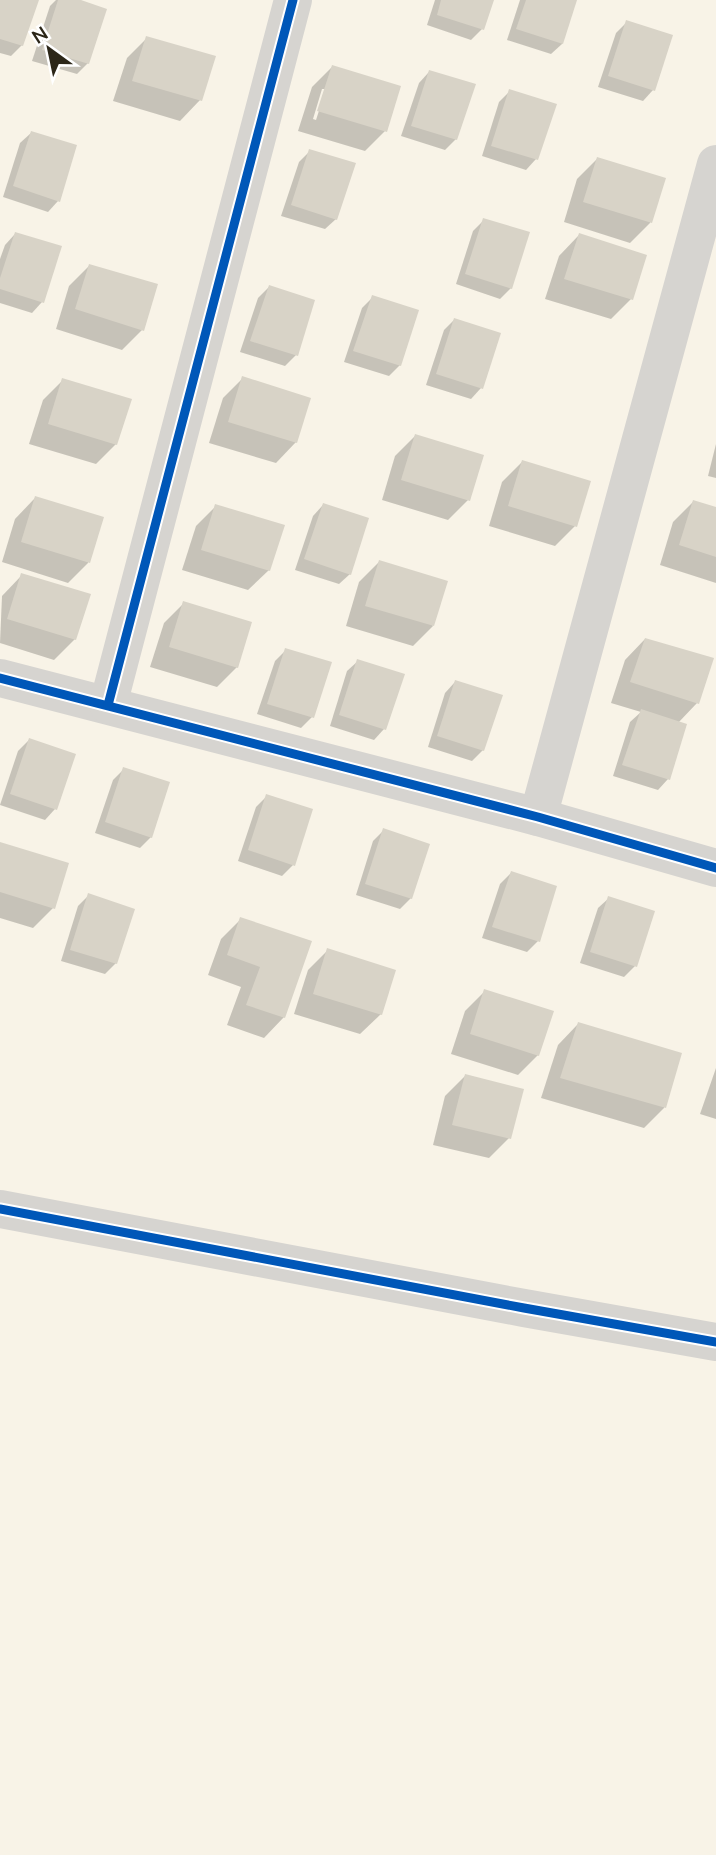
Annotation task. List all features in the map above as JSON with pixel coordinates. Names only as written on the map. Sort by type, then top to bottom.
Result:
[{"type":"street","points":[[108,705],[293,0]]},
{"type":"street","points":[[538,817],[716,164]]},
{"type":"street","points":[[0,678],[538,817],[716,868]]},
{"type":"street","points":[[0,1209],[716,1342]]},
{"type":"building","points":[[0,0],[39,0],[23,46],[0,39]]},
{"type":"building","points":[[58,0],[81,0],[107,9],[89,64],[42,50]]},
{"type":"building","points":[[441,0],[494,0],[484,30],[437,15]]},
{"type":"building","points":[[526,0],[577,0],[563,44],[516,29]]},
{"type":"building","points":[[626,20],[673,35],[655,91],[608,76]]},
{"type":"building","points":[[146,36],[216,56],[202,101],[132,81]]},
{"type":"building","points":[[332,65],[401,86],[387,132],[317,111]]},
{"type":"building","points":[[429,70],[476,84],[457,140],[411,126]]},
{"type":"building","points":[[509,89],[557,104],[538,160],[491,146]]},
{"type":"building","points":[[31,131],[77,145],[60,202],[13,186]]},
{"type":"building","points":[[309,149],[356,163],[337,220],[291,205]]},
{"type":"building","points":[[597,157],[666,178],[652,223],[583,202]]},
{"type":"building","points":[[483,218],[530,232],[512,289],[465,274]]},
{"type":"building","points":[[15,232],[62,246],[44,303],[0,289],[0,278]]},
{"type":"building","points":[[579,233],[647,255],[633,300],[564,279]]},
{"type":"building","points":[[89,264],[158,284],[144,331],[75,309]]},
{"type":"building","points":[[269,285],[315,300],[298,356],[250,341]]},
{"type":"building","points":[[372,295],[419,310],[401,366],[353,351]]},
{"type":"building","points":[[454,318],[501,333],[483,389],[436,374]]},
{"type":"building","points":[[242,376],[311,398],[297,443],[228,422]]},
{"type":"building","points":[[62,378],[132,399],[117,445],[48,424]]},
{"type":"building","points":[[415,434],[484,455],[470,501],[401,480]]},
{"type":"building","points":[[522,460],[591,481],[577,527],[508,506]]},
{"type":"building","points":[[35,496],[104,517],[90,563],[21,542]]},
{"type":"building","points":[[693,500],[716,507],[716,557],[679,545]]},
{"type":"building","points":[[323,503],[369,518],[351,575],[304,559]]},
{"type":"building","points":[[215,504],[285,525],[270,571],[201,550]]},
{"type":"building","points":[[379,560],[448,581],[434,626],[365,606]]},
{"type":"building","points":[[21,573],[91,594],[76,640],[7,619]]},
{"type":"building","points":[[183,601],[252,622],[238,668],[169,647]]},
{"type":"building","points":[[645,638],[714,658],[699,704],[630,682]]},
{"type":"building","points":[[285,648],[332,662],[314,718],[267,704]]},
{"type":"building","points":[[357,659],[405,674],[386,730],[339,715]]},
{"type":"building","points":[[455,680],[503,695],[484,751],[437,736]]},
{"type":"building","points":[[641,709],[687,724],[670,780],[622,765]]},
{"type":"building","points":[[29,738],[76,754],[57,810],[10,794]]},
{"type":"building","points":[[123,767],[170,782],[152,838],[105,822]]},
{"type":"building","points":[[266,794],[313,809],[295,866],[248,850]]},
{"type":"building","points":[[383,828],[430,844],[412,899],[365,884]]},
{"type":"building","points":[[0,842],[69,863],[55,909],[0,892]]},
{"type":"building","points":[[511,871],[557,886],[540,942],[492,927]]},
{"type":"building","points":[[88,893],[135,909],[117,964],[70,950]]},
{"type":"building","points":[[608,896],[655,911],[637,967],[590,952]]},
{"type":"building","points":[[240,917],[312,941],[285,1018],[246,1005],[260,967],[227,955]]},
{"type":"building","points":[[327,948],[396,970],[382,1015],[313,994]]},
{"type":"building","points":[[484,989],[554,1011],[539,1056],[470,1034]]},
{"type":"building","points":[[578,1022],[682,1053],[666,1108],[560,1078]]},
{"type":"building","points":[[465,1074],[524,1089],[511,1139],[452,1125]]},
{"type":"cycle path","points":[[108,705],[293,0]]},
{"type":"cycle path","points":[[0,678],[538,817],[716,868]]},
{"type":"cycle path","points":[[0,1209],[716,1342]]}]
